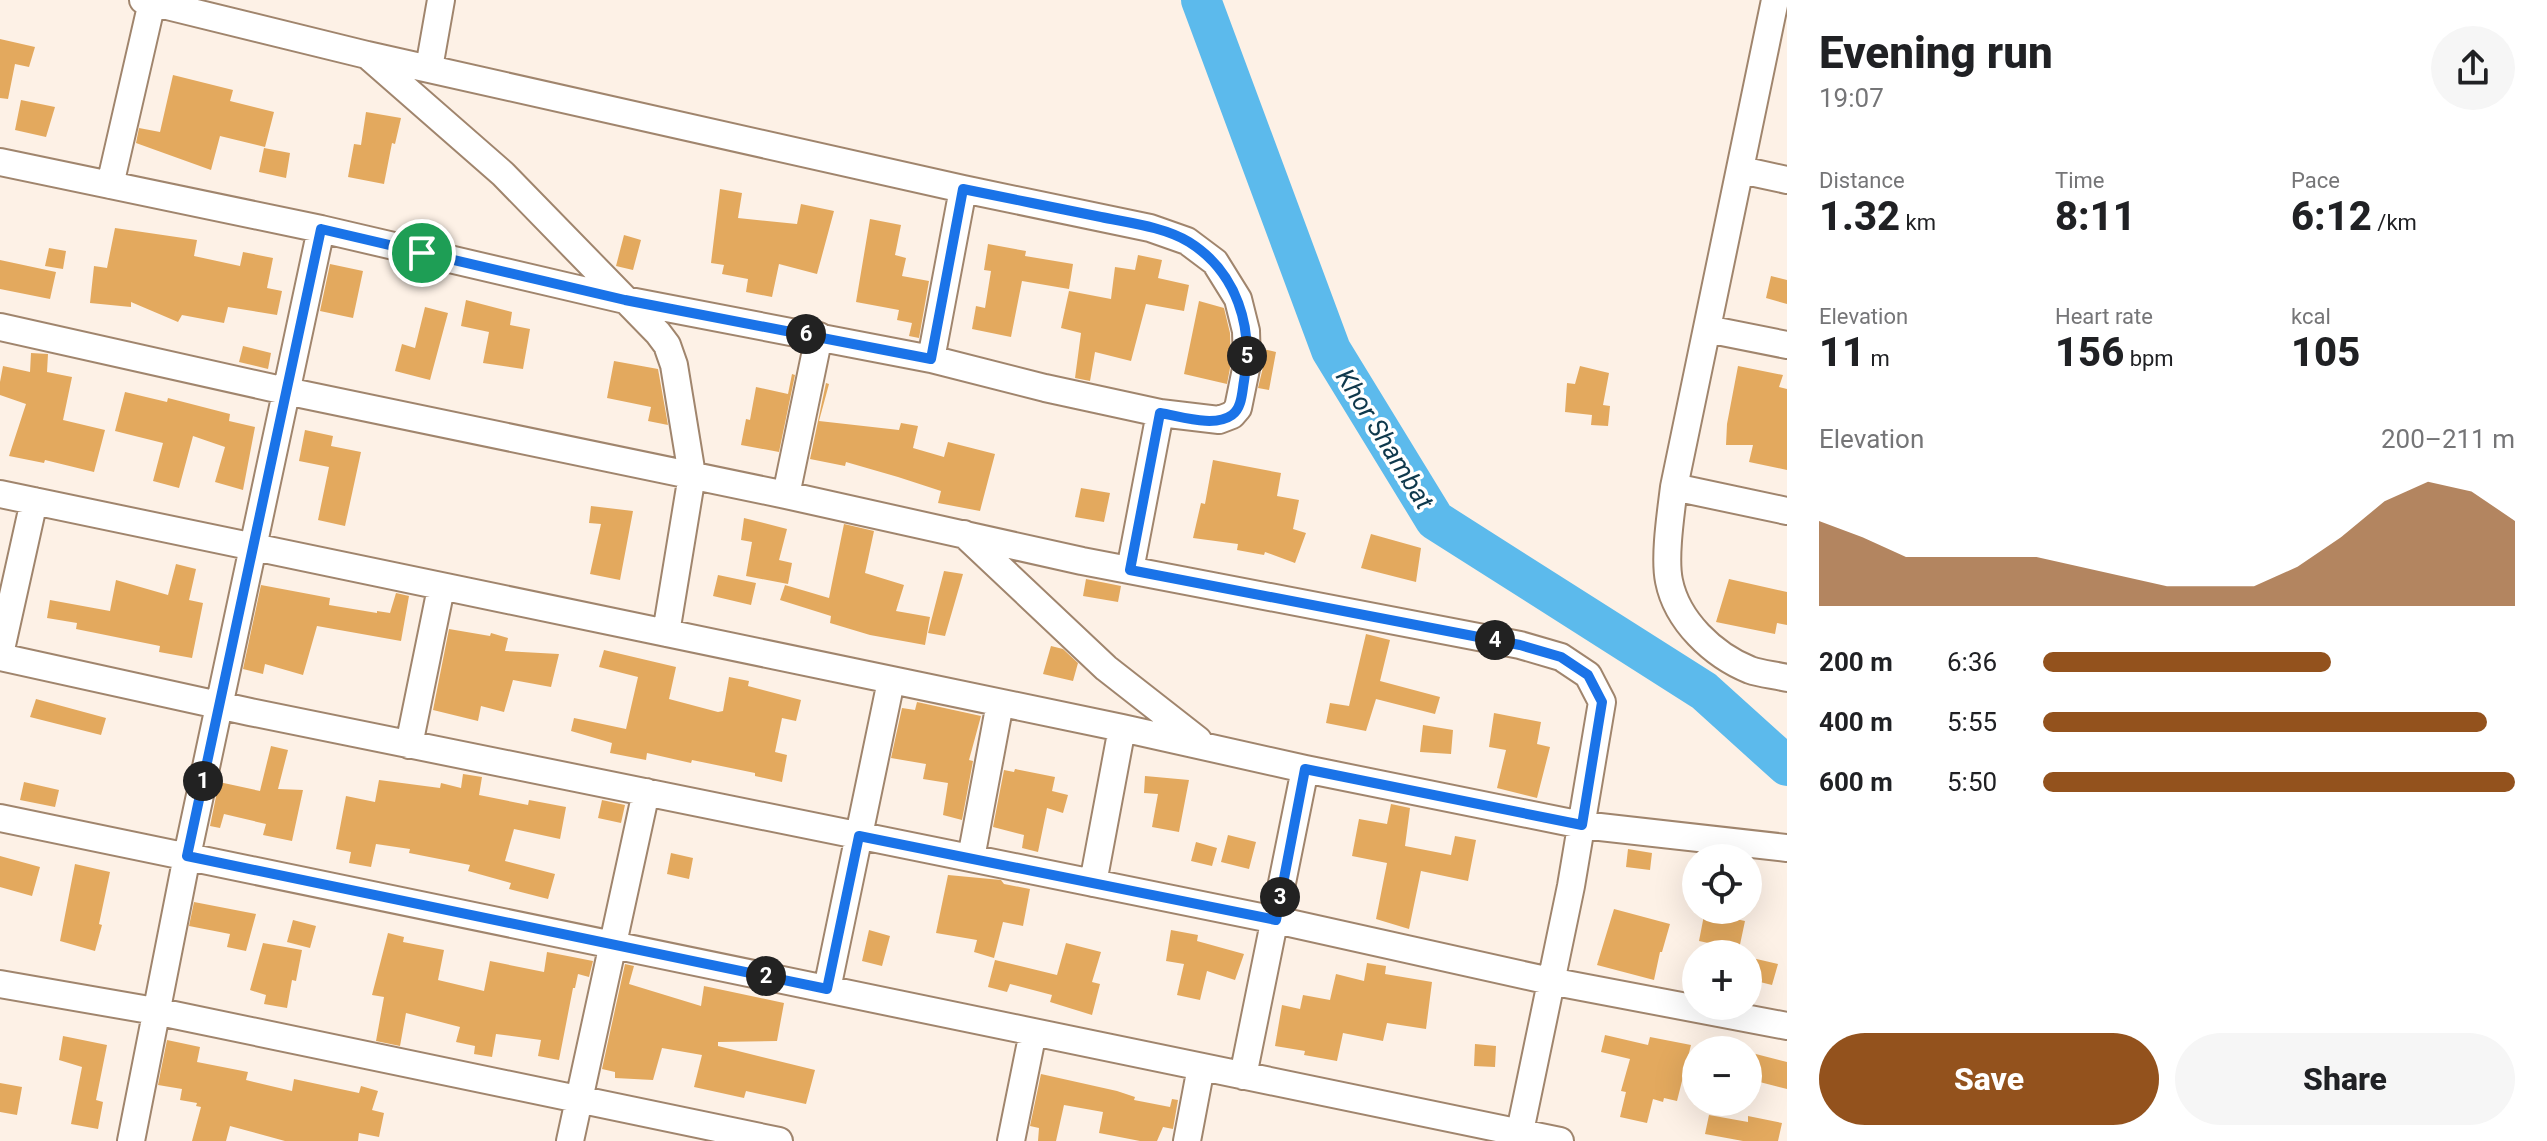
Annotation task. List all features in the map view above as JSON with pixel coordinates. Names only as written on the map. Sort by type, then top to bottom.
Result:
[{"type":"street","points":[[429,68],[441,0]]},
{"type":"street","points":[[0,162],[110,185],[321,229],[625,300],[931,359],[1160,413],[1219,420],[1232,415],[1238,408],[1247,364],[1246,331],[1238,299],[1215,262],[1187,241],[1150,228],[367,55],[147,1],[110,185]]},
{"type":"street","points":[[1778,11],[1674,487],[1668,579],[1678,608],[1707,644],[1750,670],[1787,678]]},
{"type":"street","points":[[367,55],[503,174],[597,268],[667,345],[679,387],[692,475],[666,633]]},
{"type":"street","points":[[1741,170],[1787,180]]},
{"type":"street","points":[[931,359],[963,189]]},
{"type":"street","points":[[131,1141],[251,548],[321,229]]},
{"type":"street","points":[[0,327],[286,391],[1130,570],[1520,645],[1561,657],[1588,675],[1602,702],[1582,825],[1519,1137]]},
{"type":"street","points":[[1707,329],[1787,345]]},
{"type":"street","points":[[786,495],[819,336]]},
{"type":"street","points":[[1130,570],[1160,413]]},
{"type":"street","points":[[1674,487],[1787,511]]},
{"type":"street","points":[[0,494],[1582,825],[1787,848]]},
{"type":"street","points":[[34,501],[0,656],[409,745],[1276,920],[1550,981],[1787,1026]]},
{"type":"street","points":[[964,534],[1106,668],[1207,747]]},
{"type":"street","points":[[409,745],[441,588]]},
{"type":"street","points":[[827,989],[891,681]]},
{"type":"street","points":[[971,858],[1000,703]]},
{"type":"street","points":[[1093,883],[1122,728]]},
{"type":"street","points":[[1243,1076],[1305,769]]},
{"type":"street","points":[[570,1141],[646,792]]},
{"type":"street","points":[[0,818],[1201,1067],[1519,1137],[1560,1141]]},
{"type":"street","points":[[0,984],[155,1011],[779,1141]]},
{"type":"street","points":[[1011,1141],[1033,1032]]},
{"type":"street","points":[[1187,1141],[1201,1067]]},
{"type":"building","points":[[0,39],[35,47],[29,67],[15,64],[8,99],[0,98]]},
{"type":"building","points":[[173,75],[233,90],[230,101],[274,112],[265,147],[220,136],[211,170],[136,143],[139,128],[160,132]]},
{"type":"building","points":[[21,100],[55,107],[46,137],[15,130]]},
{"type":"building","points":[[366,112],[401,118],[395,144],[392,143],[384,184],[348,177],[354,144],[361,145]]},
{"type":"building","points":[[264,148],[290,153],[286,178],[259,172]]},
{"type":"building","points":[[720,189],[742,193],[738,218],[797,224],[801,204],[834,211],[817,274],[779,264],[772,297],[746,292],[748,279],[722,274],[724,265],[711,263]]},
{"type":"building","points":[[870,219],[901,225],[895,255],[906,258],[902,276],[929,281],[919,338],[909,336],[912,323],[897,320],[899,310],[856,302]]},
{"type":"building","points":[[115,228],[197,240],[194,256],[240,266],[243,252],[273,258],[267,288],[282,291],[277,315],[228,307],[224,323],[182,315],[178,322],[131,302],[131,307],[90,303],[94,266],[107,268]]},
{"type":"building","points":[[624,235],[641,240],[633,270],[616,266]]},
{"type":"building","points":[[988,244],[1026,251],[1025,256],[1073,264],[1069,289],[1022,281],[1011,337],[972,329],[976,306],[985,308],[991,271],[984,270]]},
{"type":"building","points":[[49,248],[66,251],[63,269],[45,266]]},
{"type":"building","points":[[1138,255],[1162,260],[1158,278],[1189,285],[1184,311],[1146,304],[1131,361],[1095,352],[1090,381],[1075,378],[1081,333],[1061,328],[1069,291],[1111,299],[1115,267],[1135,270]]},
{"type":"building","points":[[0,260],[56,272],[50,299],[0,289]]},
{"type":"building","points":[[330,264],[363,271],[353,318],[320,311]]},
{"type":"building","points":[[1771,276],[1787,280],[1787,304],[1766,298]]},
{"type":"building","points":[[466,300],[512,312],[510,325],[530,329],[523,369],[483,363],[489,332],[461,326]]},
{"type":"building","points":[[1199,301],[1224,308],[1230,333],[1231,363],[1227,384],[1184,374]]},
{"type":"building","points":[[425,307],[448,313],[430,380],[395,371],[402,344],[415,348]]},
{"type":"building","points":[[243,346],[271,353],[268,369],[239,362]]},
{"type":"building","points":[[1263,349],[1276,352],[1269,390],[1258,388]]},
{"type":"building","points":[[31,353],[48,354],[47,372],[72,377],[63,420],[105,430],[94,472],[45,460],[44,463],[9,456],[26,404],[0,395],[3,366],[30,372]]},
{"type":"building","points":[[614,361],[658,369],[668,425],[648,421],[651,407],[607,398]]},
{"type":"building","points":[[1580,366],[1609,373],[1603,405],[1610,406],[1608,426],[1591,425],[1592,415],[1565,412],[1567,383],[1575,384]]},
{"type":"building","points":[[1738,366],[1783,375],[1779,387],[1787,389],[1787,470],[1749,462],[1753,445],[1726,445]]},
{"type":"building","points":[[792,374],[795,375],[779,452],[741,445],[746,419],[750,420],[756,387],[788,394]]},
{"type":"building","points":[[826,383],[829,384],[819,421],[899,430],[901,423],[918,426],[913,448],[944,457],[948,442],[995,454],[980,511],[938,503],[941,491],[898,477],[846,462],[845,466],[810,459]]},
{"type":"building","points":[[125,392],[167,402],[168,398],[230,414],[229,421],[255,427],[243,490],[215,482],[225,447],[193,436],[179,488],[153,481],[163,443],[115,431]]},
{"type":"building","points":[[305,430],[333,436],[331,446],[361,452],[345,526],[318,520],[329,467],[299,461]]},
{"type":"building","points":[[1213,460],[1281,473],[1277,496],[1299,500],[1293,529],[1306,533],[1295,563],[1265,552],[1264,555],[1237,550],[1238,544],[1193,538],[1201,503],[1205,504]]},
{"type":"building","points":[[1081,488],[1110,493],[1104,522],[1075,517]]},
{"type":"building","points":[[591,506],[633,511],[620,580],[590,574],[601,524],[589,523]]},
{"type":"building","points":[[744,518],[787,529],[779,560],[792,563],[788,584],[746,576],[752,542],[741,540]]},
{"type":"building","points":[[844,524],[874,531],[865,573],[904,585],[896,611],[930,617],[925,645],[870,635],[830,623],[831,616],[780,600],[785,585],[829,598]]},
{"type":"building","points":[[1371,534],[1421,548],[1416,582],[1361,568]]},
{"type":"building","points":[[176,564],[196,569],[189,600],[203,603],[192,658],[159,652],[160,646],[76,629],[77,623],[47,618],[50,600],[110,611],[116,580],[168,595]]},
{"type":"building","points":[[944,571],[963,574],[945,636],[928,633]]},
{"type":"building","points":[[718,575],[756,583],[751,605],[713,596]]},
{"type":"building","points":[[1086,579],[1121,586],[1118,602],[1083,596]]},
{"type":"building","points":[[1729,579],[1787,592],[1787,625],[1777,623],[1775,634],[1716,622]]},
{"type":"building","points":[[261,585],[330,598],[329,605],[377,613],[390,613],[396,593],[409,596],[401,641],[317,626],[303,675],[265,664],[263,674],[243,669]]},
{"type":"building","points":[[449,629],[508,638],[505,651],[559,654],[551,687],[513,680],[504,712],[481,706],[478,721],[433,710]]},
{"type":"building","points":[[1366,634],[1390,640],[1380,681],[1440,697],[1435,714],[1376,699],[1366,731],[1326,723],[1330,703],[1349,706]]},
{"type":"building","points":[[1051,646],[1063,649],[1078,663],[1073,681],[1043,674]]},
{"type":"building","points":[[604,650],[676,667],[669,699],[718,712],[723,711],[729,677],[749,681],[748,686],[801,700],[796,721],[782,718],[775,752],[787,755],[782,782],[692,760],[691,763],[647,753],[646,760],[610,753],[612,743],[571,731],[574,718],[626,729],[638,677],[599,667]]},
{"type":"building","points":[[36,699],[106,718],[101,735],[30,717]]},
{"type":"building","points":[[917,702],[981,716],[969,760],[973,761],[962,820],[943,815],[948,783],[923,779],[926,764],[891,758],[902,708],[915,710]]},
{"type":"building","points":[[1494,713],[1541,722],[1537,744],[1550,747],[1537,798],[1497,788],[1506,750],[1489,747]]},
{"type":"building","points":[[1423,725],[1453,730],[1451,754],[1420,752]]},
{"type":"building","points":[[271,746],[288,750],[278,789],[303,790],[292,841],[263,835],[266,824],[224,814],[220,828],[210,826],[219,782],[260,791]]},
{"type":"building","points":[[1015,769],[1055,777],[1052,791],[1068,795],[1063,813],[1047,808],[1038,852],[1022,848],[1024,835],[993,827],[1004,770],[1014,772]]},
{"type":"building","points":[[463,774],[482,777],[479,795],[528,805],[529,800],[566,807],[560,839],[514,829],[505,861],[555,874],[548,899],[509,889],[511,883],[468,871],[470,865],[409,853],[410,849],[376,844],[371,867],[349,863],[351,852],[336,849],[346,796],[375,802],[379,780],[440,788],[441,783],[461,788]]},
{"type":"building","points":[[1145,776],[1189,780],[1179,832],[1152,827],[1158,794],[1144,793]]},
{"type":"building","points":[[24,782],[59,790],[55,807],[20,800]]},
{"type":"building","points":[[602,800],[625,805],[621,823],[598,818]]},
{"type":"building","points":[[1391,804],[1410,808],[1405,846],[1451,855],[1455,836],[1476,840],[1468,881],[1421,871],[1409,929],[1376,919],[1387,863],[1352,856],[1359,819],[1387,824]]},
{"type":"building","points":[[1228,835],[1256,842],[1249,869],[1221,862]]},
{"type":"building","points":[[1196,842],[1217,848],[1212,866],[1191,861]]},
{"type":"building","points":[[1628,849],[1652,853],[1650,870],[1626,867]]},
{"type":"building","points":[[671,853],[693,858],[689,879],[667,874]]},
{"type":"building","points":[[0,856],[40,867],[32,896],[0,887]]},
{"type":"building","points":[[75,864],[110,872],[95,951],[60,941]]},
{"type":"building","points":[[948,875],[1001,880],[1004,884],[1030,889],[1023,926],[1003,922],[994,958],[974,952],[977,940],[936,933]]},
{"type":"building","points":[[194,902],[256,914],[246,951],[227,947],[230,934],[189,926]]},
{"type":"building","points":[[1614,909],[1670,924],[1654,980],[1597,965]]},
{"type":"building","points":[[293,920],[316,926],[310,948],[287,942]]},
{"type":"building","points":[[1702,924],[1744,924],[1741,940],[1699,940]]},
{"type":"building","points":[[869,930],[890,936],[882,966],[862,961]]},
{"type":"building","points":[[1171,930],[1198,935],[1197,941],[1244,954],[1235,980],[1207,971],[1200,1000],[1177,995],[1184,964],[1166,961]]},
{"type":"building","points":[[388,933],[404,937],[403,942],[444,950],[438,980],[484,991],[490,961],[544,972],[547,952],[593,961],[589,977],[578,974],[573,988],[559,1060],[538,1056],[541,1040],[496,1034],[492,1057],[474,1054],[475,1046],[456,1042],[460,1027],[406,1013],[400,1046],[376,1041],[384,997],[372,995]]},
{"type":"building","points":[[263,943],[302,950],[287,1008],[264,1004],[266,995],[250,990]]},
{"type":"building","points":[[1066,943],[1101,952],[1092,982],[1100,984],[1092,1015],[1050,1002],[1052,995],[1010,984],[1007,992],[988,987],[995,960],[1057,975]]},
{"type":"building","points":[[1762,960],[1778,964],[1772,985],[1762,982]]},
{"type":"building","points":[[1367,963],[1386,966],[1385,974],[1432,982],[1426,1029],[1387,1023],[1383,1041],[1343,1033],[1337,1061],[1275,1046],[1282,1005],[1300,1009],[1303,995],[1330,1000],[1336,974],[1364,981]]},
{"type":"building","points":[[625,964],[634,966],[629,984],[701,1006],[704,986],[784,1003],[777,1041],[718,1042],[718,1046],[815,1070],[806,1104],[746,1091],[744,1098],[694,1087],[702,1055],[662,1048],[653,1080],[615,1078],[615,1072],[602,1069]]},
{"type":"building","points":[[1605,1035],[1648,1045],[1650,1037],[1682,1043],[1682,1081],[1677,1101],[1653,1099],[1647,1123],[1620,1117],[1626,1092],[1621,1091],[1630,1059],[1601,1052]]},
{"type":"building","points":[[63,1036],[107,1045],[96,1100],[103,1102],[98,1129],[71,1124],[82,1067],[59,1060]]},
{"type":"building","points":[[167,1040],[200,1047],[197,1062],[248,1072],[246,1080],[292,1091],[294,1079],[359,1093],[361,1086],[378,1091],[372,1110],[384,1113],[379,1137],[359,1133],[358,1141],[285,1141],[230,1126],[226,1141],[192,1141],[201,1107],[196,1106],[197,1103],[180,1100],[182,1089],[158,1085]]},
{"type":"building","points":[[1475,1044],[1496,1046],[1495,1067],[1474,1066]]},
{"type":"building","points":[[1762,1056],[1787,1062],[1787,1089],[1762,1083]]},
{"type":"building","points":[[1041,1074],[1170,1107],[1172,1099],[1178,1100],[1173,1129],[1163,1127],[1157,1141],[1099,1133],[1103,1112],[1064,1105],[1056,1141],[1038,1141],[1039,1128],[1030,1126]]},
{"type":"building","points":[[0,1083],[22,1087],[17,1115],[0,1112]]},
{"type":"building","points":[[1709,1116],[1748,1122],[1748,1116],[1782,1123],[1778,1141],[1743,1141],[1705,1134]]},
{"type":"waterway","name":"Khor Shambat","points":[[1201,0],[1331,350],[1435,520],[1704,691],[1787,766]]},
{"type":"route","points":[[963,189],[1150,228],[1187,241],[1215,262],[1238,299],[1246,331],[1247,364],[1241,399],[1232,415],[1219,420],[1160,413],[1130,570],[1520,645],[1561,657],[1588,675],[1602,702],[1582,825],[1305,769],[1276,920],[859,836],[827,989],[187,856],[321,229],[422,253],[625,300],[931,359],[963,189]]}]
